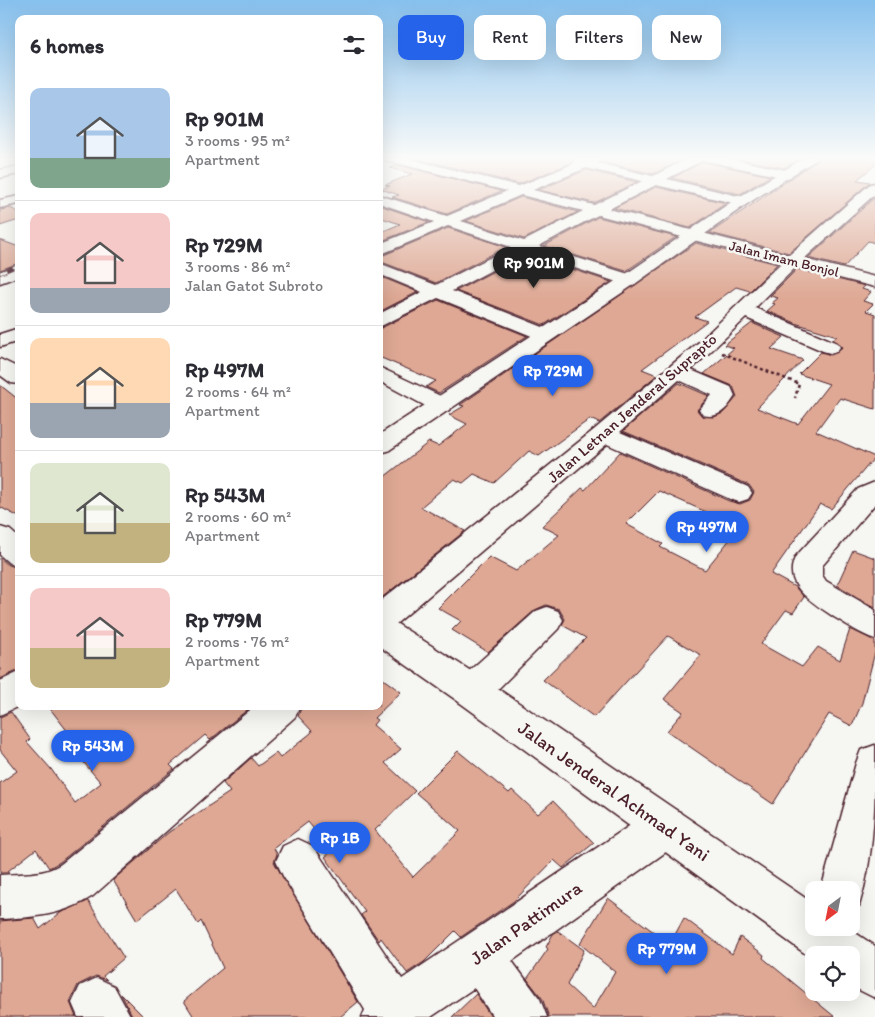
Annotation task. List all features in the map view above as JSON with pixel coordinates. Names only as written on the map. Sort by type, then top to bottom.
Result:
[{"type":"street","points":[[396,204],[629,280]]},
{"type":"street","points":[[384,245],[486,204]]},
{"type":"street","name":"Jalan Imam Bonjol","points":[[574,204],[875,282]]},
{"type":"street","points":[[383,319],[606,204]]},
{"type":"street","points":[[383,443],[629,280],[737,204]]},
{"type":"street","name":"Jalan Letnan Jenderal Suprapto","points":[[383,617],[604,434],[706,346],[792,261],[855,204]]},
{"type":"street","points":[[383,270],[546,335]]},
{"type":"street","points":[[0,278],[15,272]]},
{"type":"street","points":[[744,310],[830,347]]},
{"type":"street","points":[[0,341],[15,335]]},
{"type":"street","points":[[0,365],[15,375]]},
{"type":"street","points":[[677,371],[723,392],[724,396],[711,410]]},
{"type":"street","points":[[383,375],[441,405]]},
{"type":"street","points":[[604,434],[739,493]]},
{"type":"street","points":[[875,491],[868,494],[807,564],[807,577],[815,589],[875,626]]},
{"type":"street","points":[[0,537],[15,552]]},
{"type":"street","points":[[472,691],[547,620]]},
{"type":"street","name":"Jalan Jenderal Achmad Yani","points":[[383,632],[472,691],[665,827],[840,946]]},
{"type":"street","points":[[0,700],[15,690]]},
{"type":"street","points":[[0,897],[49,894],[61,891],[77,880],[277,710]]},
{"type":"street","points":[[845,881],[875,762]]},
{"type":"street","name":"Jalan Pattimura","points":[[390,1014],[480,956],[665,827]]},
{"type":"street","points":[[298,860],[390,1014]]},
{"type":"street","points":[[480,956],[522,1017]]},
{"type":"street","name":"Jalan Jenderal Achmad Yani","points":[[860,962],[875,974]]},
{"type":"path","points":[[706,346],[795,382],[800,386],[796,398]]},
{"type":"building","points":[[416,204],[469,204],[447,214]]},
{"type":"building","points":[[504,204],[549,204],[578,212],[524,239],[466,221]]},
{"type":"building","points":[[621,204],[724,204],[690,228],[614,208]]},
{"type":"building","points":[[752,204],[844,204],[789,253],[710,233]]},
{"type":"building","points":[[867,204],[875,204],[875,243],[868,241],[844,267],[808,258]]},
{"type":"building","points":[[383,206],[429,222],[383,240],[383,231],[400,224],[383,218]]},
{"type":"building","points":[[10,208],[15,210],[15,221],[0,226],[0,210]]},
{"type":"building","points":[[598,217],[676,237],[626,271],[544,246]]},
{"type":"building","points":[[448,228],[506,247],[436,283],[383,263],[383,255]]},
{"type":"building","points":[[0,240],[15,246],[15,264],[0,270]]},
{"type":"building","points":[[696,243],[777,264],[750,291],[736,287],[695,317],[707,321],[642,369],[657,375],[599,423],[590,419],[539,456],[529,451],[494,483],[474,474],[463,483],[454,479],[421,507],[465,531],[383,597],[383,478],[429,442],[438,446],[467,424],[449,415],[464,406],[460,405]]},
{"type":"building","points":[[526,254],[611,282],[544,325],[456,291]]},
{"type":"building","points":[[797,269],[865,286],[862,289],[871,292],[863,301],[873,304],[866,311],[875,314],[875,409],[840,398],[816,431],[875,457],[831,509],[820,504],[771,574],[795,587],[804,597],[793,613],[786,610],[761,644],[802,667],[818,647],[840,660],[850,629],[875,641],[875,652],[862,703],[852,726],[829,714],[773,804],[667,731],[683,712],[664,699],[701,655],[668,636],[594,717],[543,680],[586,638],[562,625],[565,619],[559,609],[546,605],[535,610],[488,652],[452,630],[461,621],[438,608],[489,557],[516,571],[559,535],[542,526],[582,488],[585,490],[620,452],[729,501],[740,504],[750,500],[754,492],[749,485],[623,431],[679,383],[709,396],[697,410],[702,416],[714,417],[723,413],[737,397],[733,386],[704,374],[734,348],[724,345],[752,323],[784,337],[771,349],[803,360],[757,408],[798,424],[829,384],[799,374],[821,352],[831,355],[838,352],[842,347],[833,339],[837,336],[798,324],[767,311],[775,304],[772,303],[778,298],[770,296]],"holes":[[[659,491],[740,527],[705,570],[660,547],[663,544],[626,524]]]},
{"type":"building","points":[[383,278],[418,292],[383,310]]},
{"type":"building","points":[[438,300],[527,336],[439,393],[426,387],[436,381],[383,359],[383,327]]},
{"type":"building","points":[[0,385],[15,397],[15,515],[0,507]]},
{"type":"building","points":[[853,550],[875,558],[875,608],[837,585]]},
{"type":"building","points":[[0,558],[8,565],[15,567],[15,672],[0,679]]},
{"type":"building","points":[[383,679],[401,692],[383,709]]},
{"type":"building","points":[[51,710],[247,710],[210,740],[205,735],[170,765],[174,769],[60,862],[49,868],[36,849],[8,871],[9,873],[0,873],[0,783],[17,771],[0,750],[0,717],[11,712],[30,739],[27,742],[51,769],[75,803],[101,783],[70,746],[79,746]]},
{"type":"building","points":[[300,710],[382,710],[374,718],[377,720],[373,725],[401,749],[385,763],[415,791],[375,830],[413,877],[460,831],[416,793],[458,751],[509,793],[512,790],[538,814],[553,801],[594,843],[563,868],[554,860],[514,901],[461,937],[455,931],[424,962],[407,973],[381,938],[379,941],[361,915],[365,912],[325,857],[332,851],[308,822],[274,848],[277,854],[274,862],[358,1002],[340,1017],[194,1017],[184,1001],[223,968],[201,921],[198,924],[176,889],[137,920],[113,880],[169,832],[230,792],[223,783],[251,758],[258,766],[276,753],[280,758],[311,733],[312,731],[298,716]]},
{"type":"building","points":[[608,898],[670,944],[684,918],[732,954],[740,937],[764,955],[763,958],[805,992],[805,1001],[815,1001],[835,1017],[549,1017],[542,998],[527,979],[548,949],[546,947],[553,934],[558,931],[584,950],[567,985],[593,1009],[615,972],[580,944]]},
{"type":"building","points":[[88,901],[124,958],[103,976],[107,980],[96,976],[78,985],[70,1002],[76,1017],[0,1017],[0,921],[34,918],[40,929],[60,913]]},
{"type":"building","points":[[121,994],[144,1017],[133,1017]]},
{"type":"building","points":[[476,994],[491,1017],[452,1017]]},
{"type":"railway","points":[[0,273],[15,267]]}]
